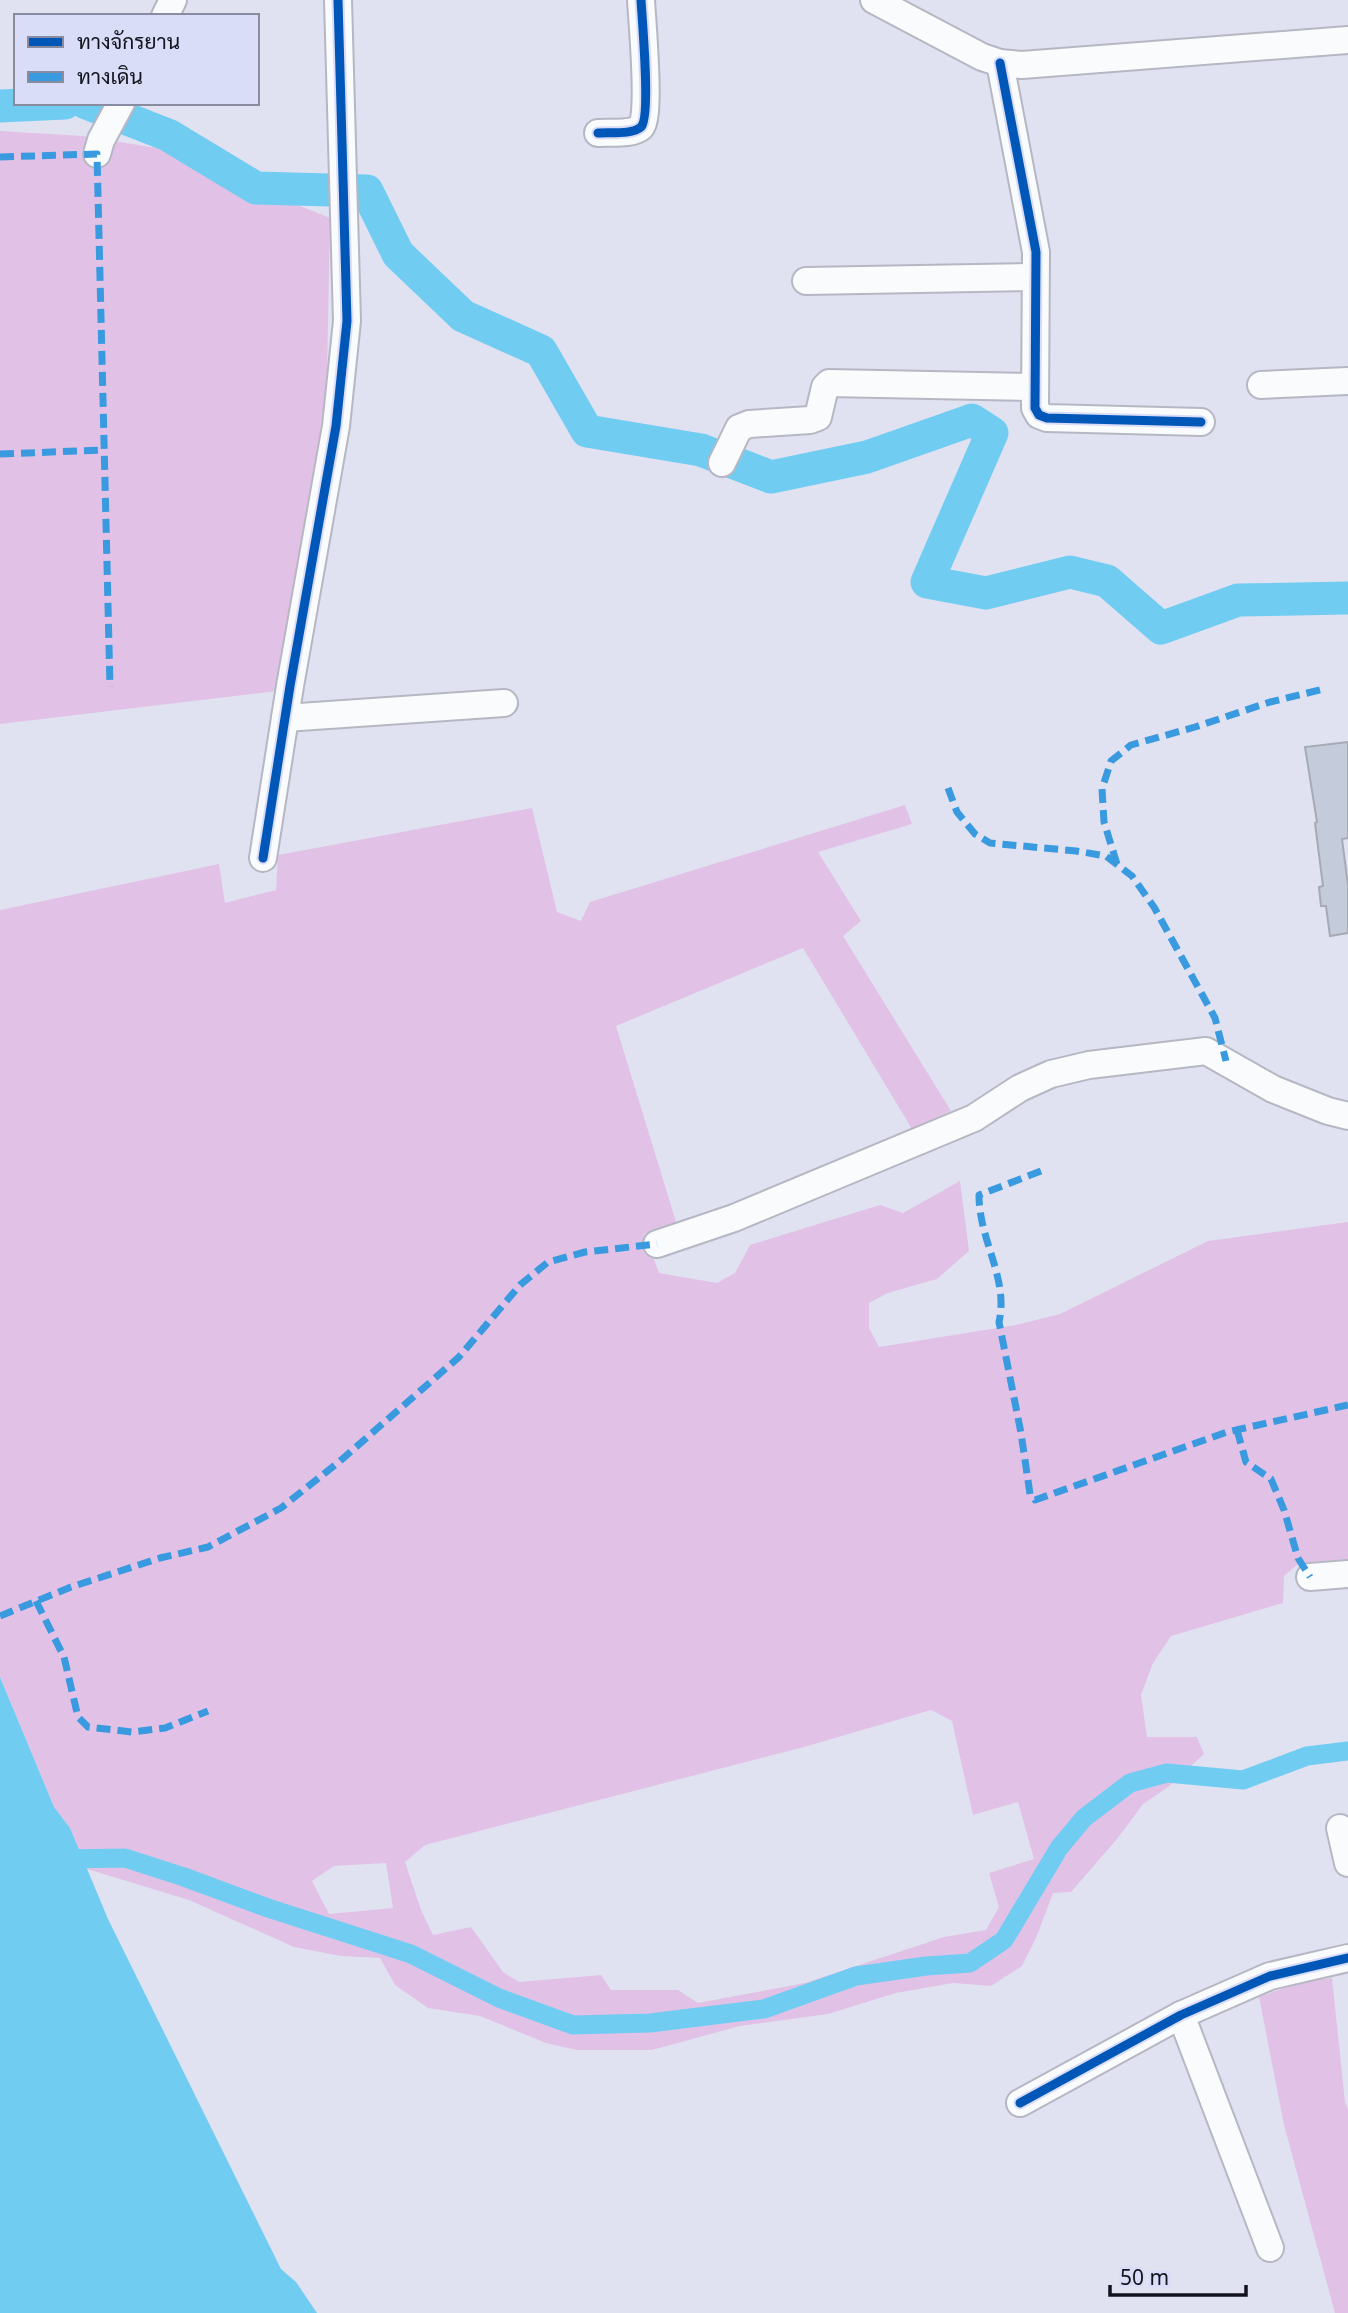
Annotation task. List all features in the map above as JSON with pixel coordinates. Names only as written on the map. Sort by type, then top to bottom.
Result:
[{"type":"street","points":[[263,858],[336,426],[347,321],[338,0]]},
{"type":"street","points":[[597,133],[633,131],[644,123],[646,105],[641,0]]},
{"type":"street","points":[[874,0],[1000,64],[1022,65],[1348,40]]},
{"type":"street","points":[[1000,64],[1036,252],[1035,408],[1039,415],[1047,418],[1201,422]]},
{"type":"street","points":[[99,147],[120,105]]},
{"type":"street","points":[[806,281],[1035,277]]},
{"type":"street","points":[[1261,385],[1348,381]]},
{"type":"street","points":[[727,451],[739,428],[749,424],[815,419],[825,387],[835,382],[1035,387]]},
{"type":"street","points":[[285,718],[504,703]]},
{"type":"street","points":[[657,1244],[734,1218],[951,1128],[974,1118],[1020,1088],[1051,1074],[1089,1065],[1206,1051],[1273,1089],[1348,1116]]},
{"type":"street","points":[[1310,1577],[1348,1574]]},
{"type":"street","points":[[1340,1828],[1348,1863]]},
{"type":"street","points":[[1020,2103],[1181,2015],[1270,1976],[1348,1958]]},
{"type":"street","points":[[1181,2015],[1270,2248]]},
{"type":"shaded area","points":[[0,131],[83,136],[157,148],[330,218],[327,377],[300,591],[278,691],[0,724]]},
{"type":"shaded area","points":[[905,805],[912,824],[818,852],[861,921],[843,936],[951,1111],[912,1129],[803,948],[616,1026],[677,1225],[644,1234],[659,1273],[717,1283],[735,1273],[750,1245],[880,1205],[903,1213],[960,1181],[969,1251],[937,1279],[888,1293],[869,1303],[869,1328],[879,1347],[1016,1325],[1060,1314],[1208,1241],[1348,1222],[1348,1559],[1299,1563],[1284,1576],[1283,1603],[1171,1636],[1153,1663],[1141,1695],[1147,1737],[1197,1737],[1204,1754],[1168,1787],[1143,1804],[1071,1892],[1053,1893],[1022,1966],[991,1986],[953,1983],[896,1993],[828,2014],[740,2026],[652,2050],[577,2050],[546,2043],[480,2016],[428,2008],[395,1985],[380,1958],[341,1956],[294,1947],[189,1900],[87,1869],[70,1828],[54,1807],[0,1677],[0,910],[219,864],[225,903],[276,890],[278,855],[532,808],[557,912],[581,921],[590,902]],"holes":[[[931,1710],[952,1721],[973,1815],[1018,1802],[1034,1859],[989,1873],[999,1907],[986,1930],[944,1937],[805,1983],[698,2003],[678,1990],[611,1990],[601,1975],[519,1982],[503,1972],[471,1927],[433,1935],[421,1910],[405,1862],[425,1845],[804,1747]],[[386,1863],[393,1908],[329,1914],[312,1881],[334,1866]]]},
{"type":"shaded area","points":[[1332,1978],[1345,2102],[1348,2109],[1348,2313],[1335,2313],[1284,2125],[1259,1997],[1301,1982]]},
{"type":"water","points":[[0,1677],[54,1807],[70,1828],[108,1919],[281,2269],[296,2282],[317,2313],[0,2313]]},
{"type":"building","points":[[1348,742],[1348,838],[1342,839],[1348,885],[1348,933],[1330,936],[1326,906],[1321,906],[1319,887],[1323,886],[1317,822],[1305,747]]},
{"type":"waterway","points":[[0,106],[22,105]]},
{"type":"waterway","points":[[91,105],[168,135],[256,188],[367,191],[398,254],[463,316],[541,351],[587,431],[701,450],[771,477],[867,457],[972,420],[992,433],[927,582],[986,593],[1070,572],[1107,581],[1161,628],[1238,600],[1348,598]]},
{"type":"waterway","points":[[58,1859],[125,1858],[184,1877],[268,1908],[411,1954],[499,1998],[573,2025],[650,2023],[764,2009],[856,1976],[970,1963],[1004,1940],[1059,1848],[1084,1818],[1130,1783],[1167,1773],[1243,1780],[1307,1756],[1348,1751]]},
{"type":"marked path","points":[[0,157],[97,154],[110,687]]},
{"type":"marked path","points":[[0,454],[105,450]]},
{"type":"marked path","points":[[1117,864],[1104,822],[1102,789],[1111,761],[1131,745],[1270,702],[1324,689]]},
{"type":"marked path","points":[[948,788],[957,812],[975,834],[990,843],[1106,856],[1132,876],[1154,907],[1215,1018],[1226,1061]]},
{"type":"marked path","points":[[1041,1171],[979,1195],[980,1212],[1000,1290],[999,1322],[1030,1494],[1035,1500],[1227,1432],[1348,1405]]},
{"type":"marked path","points":[[0,1616],[71,1587],[160,1558],[208,1547],[281,1508],[340,1461],[459,1357],[520,1285],[548,1262],[585,1252],[657,1244]]},
{"type":"marked path","points":[[1237,1430],[1246,1462],[1271,1479],[1284,1510],[1298,1558],[1310,1577]]},
{"type":"marked path","points":[[36,1601],[64,1657],[78,1717],[88,1727],[132,1732],[165,1728],[208,1711]]},
{"type":"cycle path","points":[[263,858],[336,426],[347,321],[338,0]]},
{"type":"cycle path","points":[[598,133],[637,130],[644,119],[646,87],[641,0]]},
{"type":"cycle path","points":[[1000,63],[1036,252],[1035,408],[1039,415],[1047,418],[1201,422]]},
{"type":"cycle path","points":[[1020,2103],[1181,2015],[1270,1976],[1348,1958]]}]
